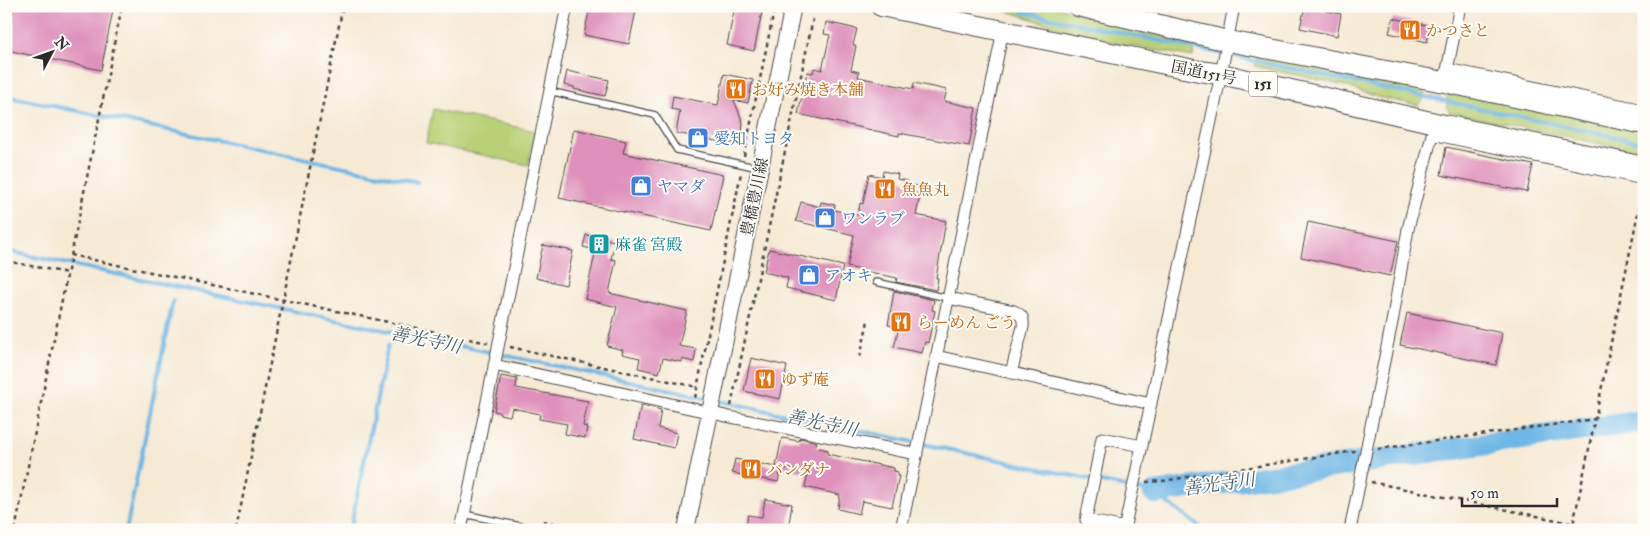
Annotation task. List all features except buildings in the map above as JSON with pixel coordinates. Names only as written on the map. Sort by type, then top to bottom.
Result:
[{"type":"highway","name":"国道151号","points":[[881,6],[1198,71],[1221,74],[1434,128],[1644,167]]},
{"type":"highway","name":"151","points":[[1078,6],[1228,41],[1446,75],[1644,124]]},
{"type":"main road","name":"豊橋豊川線","points":[[710,409],[792,6]]},
{"type":"main road","points":[[686,530],[710,409]]},
{"type":"street","points":[[461,530],[567,6]]},
{"type":"street","points":[[1142,446],[1102,438],[1086,520],[1124,529],[1136,477],[1228,41],[1234,6]]},
{"type":"street","points":[[1460,6],[1446,75],[1644,110]]},
{"type":"street","points":[[901,530],[1003,30]]},
{"type":"street","points":[[1350,530],[1393,316],[1408,229],[1434,128],[1644,179]]},
{"type":"street","points":[[948,298],[1014,311],[1021,315],[1024,320],[1023,327],[1011,373]]},
{"type":"street","points":[[496,354],[710,409],[917,450]]},
{"type":"street","points":[[936,356],[1151,404]]},
{"type":"lane","points":[[549,91],[655,115],[677,150],[760,168]]},
{"type":"lane","points":[[876,282],[948,298]]},
{"type":"lane","points":[[464,514],[539,530]]},
{"type":"path","points":[[15,530],[122,6]]},
{"type":"path","points":[[236,530],[343,6]]},
{"type":"path","points":[[70,257],[282,300],[496,354],[697,389],[774,11],[770,6]]},
{"type":"path","points":[[730,410],[813,19]]},
{"type":"path","points":[[1572,530],[1644,185]]},
{"type":"path","points":[[6,261],[67,271]]},
{"type":"path","points":[[860,357],[868,321]]},
{"type":"path","points":[[1361,480],[1605,530]]},
{"type":"green space","points":[[992,6],[1055,6],[1116,25],[1194,45],[1193,57],[1094,39]]},
{"type":"green space","points":[[1258,51],[1425,87],[1426,97],[1418,105],[1381,98],[1338,84],[1254,66]]},
{"type":"green space","points":[[1450,93],[1644,129],[1644,153],[1449,112],[1446,100]]},
{"type":"green space","points":[[433,109],[535,131],[528,165],[426,143]]},
{"type":"waterway","points":[[6,24],[10,6]]},
{"type":"waterway","points":[[1023,12],[1644,143]]},
{"type":"waterway","points":[[6,96],[417,182]]},
{"type":"waterway","name":"善光寺川","points":[[6,251],[709,398]]},
{"type":"waterway","points":[[126,530],[173,301]]},
{"type":"waterway","points":[[350,530],[388,345]]},
{"type":"waterway","name":"善光寺川","points":[[716,400],[1154,493],[1204,530]]},
{"type":"waterway","name":"善光寺川","points":[[1154,493],[1644,421]]},
{"type":"place","name":"かつさと","points":[[1410,30]]},
{"type":"place","name":"お好み焼き本舗","points":[[736,89]]},
{"type":"place","name":"愛知トヨタ","points":[[698,138]]},
{"type":"place","name":"ヤマダ","points":[[641,186]]},
{"type":"place","name":"魚魚丸","points":[[885,189]]},
{"type":"place","name":"ワンラブ","points":[[825,218]]},
{"type":"place","name":"麻雀 宮殿","points":[[599,244]]},
{"type":"place","name":"アオキ","points":[[809,275]]},
{"type":"place","name":"らーめん ごう","points":[[901,322]]},
{"type":"place","name":"ゆず庵","points":[[765,379]]},
{"type":"place","name":"バンダナ","points":[[751,469]]}]
